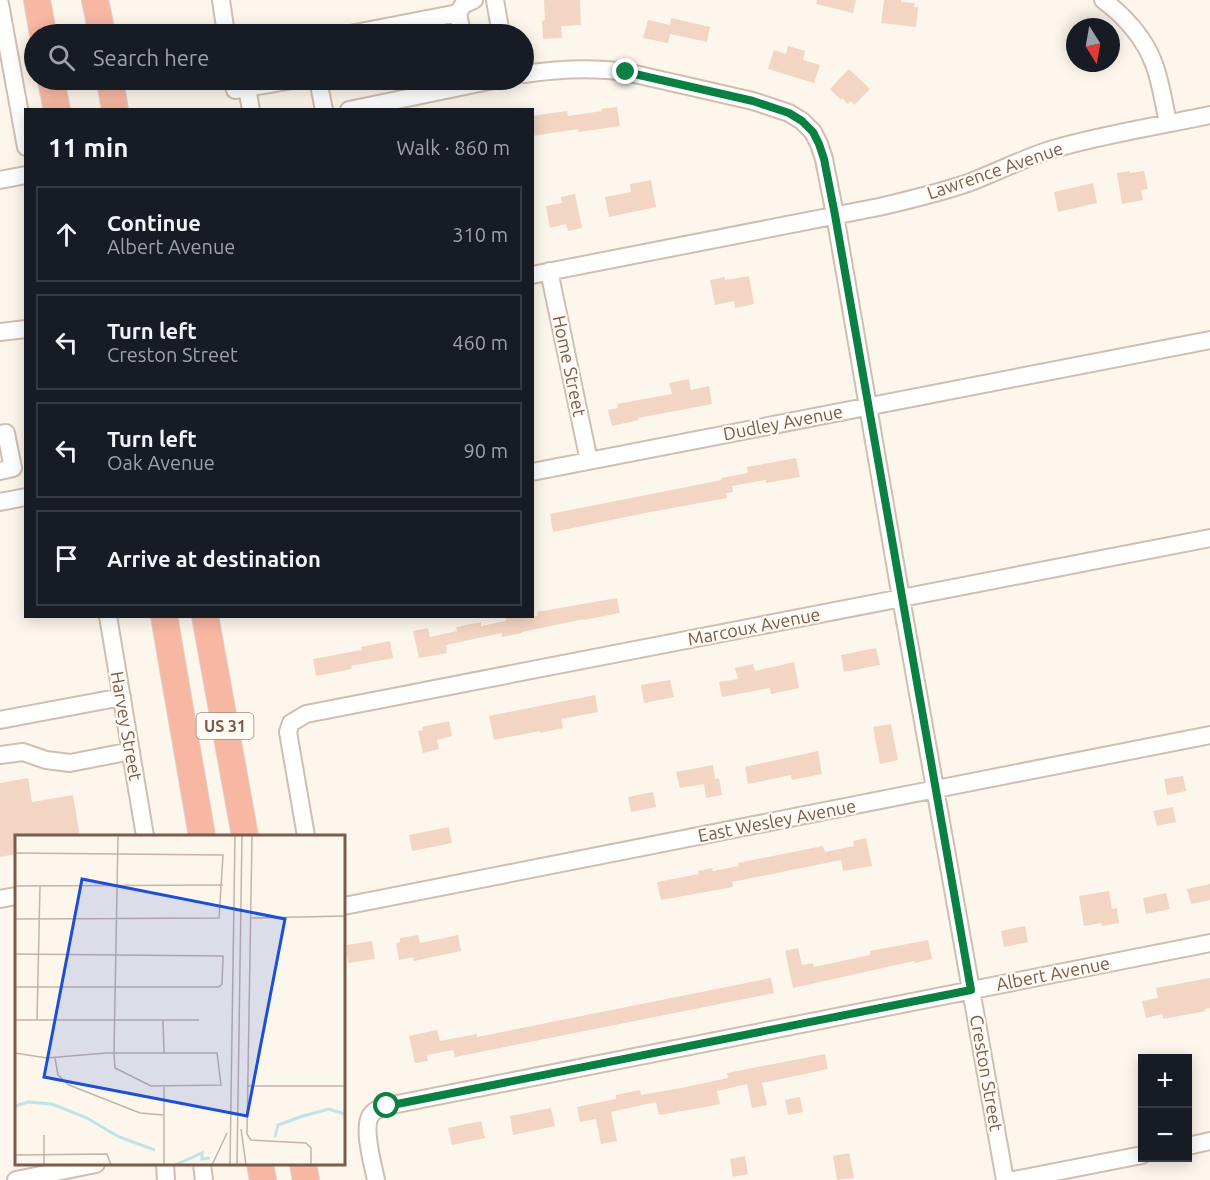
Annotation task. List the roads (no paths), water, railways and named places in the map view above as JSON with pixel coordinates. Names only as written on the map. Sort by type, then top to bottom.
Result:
[{"type":"highway","points":[[37,0],[42,24]]},
{"type":"highway","points":[[55,0],[59,24]]},
{"type":"highway","points":[[96,0],[100,24]]},
{"type":"highway","points":[[112,0],[115,24]]},
{"type":"highway","points":[[53,90],[57,108]]},
{"type":"highway","points":[[71,90],[74,108]]},
{"type":"highway","points":[[112,90],[115,108]]},
{"type":"highway","points":[[124,90],[127,108]]},
{"type":"highway","name":"US 31","points":[[164,618],[202,835]]},
{"type":"highway","name":"US 31","points":[[205,618],[245,835]]},
{"type":"highway","points":[[260,1165],[263,1180]]},
{"type":"highway","points":[[303,1165],[306,1180]]},
{"type":"street","points":[[221,0],[225,24]]},
{"type":"street","points":[[460,24],[458,13],[463,5],[474,0]]},
{"type":"street","points":[[495,0],[499,24]]},
{"type":"street","points":[[1103,0],[1133,28],[1153,61],[1168,123]]},
{"type":"street","points":[[0,4],[3,42],[24,138]]},
{"type":"street","points":[[401,24],[458,13]]},
{"type":"street","name":"Creston Street","points":[[534,72],[586,68],[626,72],[753,101],[789,113],[802,121],[813,132],[819,144],[835,215],[1005,1180]]},
{"type":"street","points":[[242,90],[249,108]]},
{"type":"street","points":[[320,90],[324,108]]},
{"type":"street","points":[[359,108],[446,90]]},
{"type":"street","name":"Lawrence Avenue","points":[[541,273],[912,199],[967,183],[1052,149],[1210,115]]},
{"type":"street","points":[[0,180],[24,175]]},
{"type":"street","name":"Home Street","points":[[541,273],[590,461]]},
{"type":"street","points":[[0,332],[24,329]]},
{"type":"street","name":"Dudley Avenue","points":[[534,472],[1210,340]]},
{"type":"street","points":[[0,434],[6,433],[13,468],[0,471]]},
{"type":"street","points":[[0,502],[24,497]]},
{"type":"street","name":"Marcoux Avenue","points":[[306,835],[288,732],[291,723],[306,714],[1210,538]]},
{"type":"street","name":"Harvey Street","points":[[108,618],[145,835]]},
{"type":"street","points":[[0,720],[122,697]]},
{"type":"street","name":"East Wesley Avenue","points":[[345,906],[1210,735]]},
{"type":"street","points":[[0,755],[23,752],[46,760],[70,763],[131,751]]},
{"type":"street","points":[[0,899],[15,896]]},
{"type":"street","name":"Albert Avenue","points":[[376,1180],[367,1131],[369,1116],[387,1106],[1210,943]]},
{"type":"street","points":[[1192,1145],[1210,1141]]},
{"type":"street","points":[[1014,1180],[1138,1156]]},
{"type":"street","points":[[165,1165],[166,1180]]},
{"type":"street","points":[[202,1165],[204,1180]]},
{"type":"street","points":[[16,1180],[74,1166]]}]
